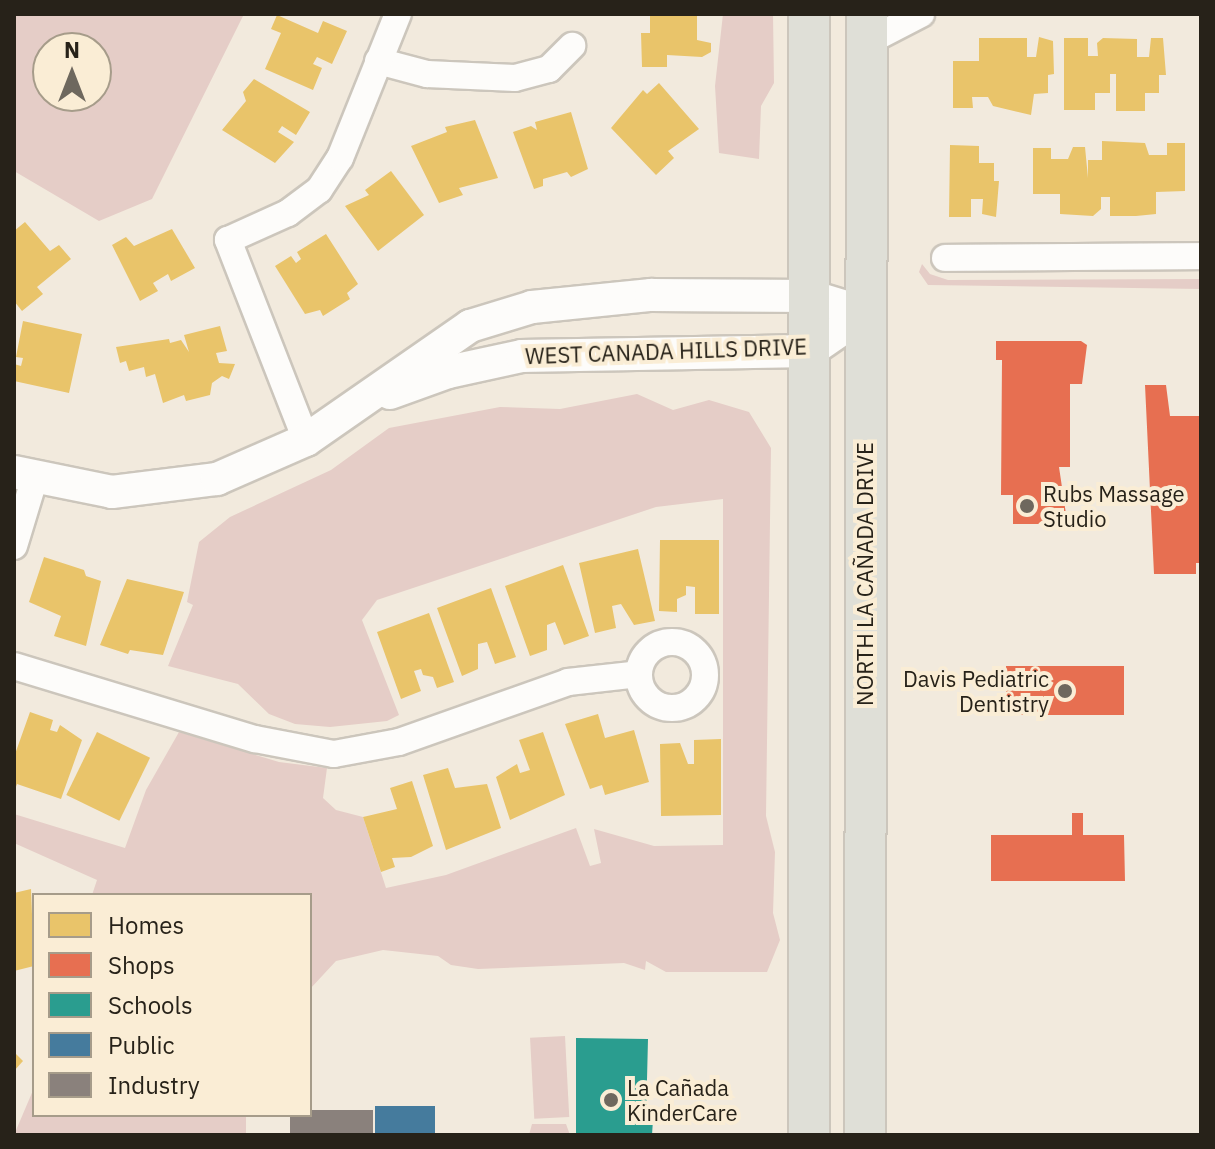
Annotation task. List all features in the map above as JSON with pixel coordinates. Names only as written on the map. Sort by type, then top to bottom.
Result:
[{"type":"main road","points":[[809,14],[809,1135]]},
{"type":"main road","name":"NORTH LA CAÑADA DRIVE","points":[[865,1135],[867,28]]},
{"type":"street","points":[[306,440],[228,240],[288,213],[319,190],[340,158],[398,14]]},
{"type":"street","points":[[867,28],[921,14]]},
{"type":"street","points":[[378,61],[427,74],[515,78],[549,69],[572,46]]},
{"type":"street","points":[[945,258],[1201,256]]},
{"type":"street","name":"WEST CANADA HILLS DRIVE","points":[[24,476],[112,492],[177,487],[217,479],[306,440],[358,406],[445,340],[498,315],[609,298],[810,296],[865,313]]},
{"type":"street","name":"WEST CANADA HILLS DRIVE","points":[[358,406],[448,372],[522,356],[810,351],[865,313]]},
{"type":"street","points":[[14,546],[24,476]]},
{"type":"street","points":[[14,666],[255,739],[334,754],[399,742],[568,682],[639,674]]},
{"type":"shaded area","points":[[14,14],[244,14],[152,199],[99,221],[14,171]]},
{"type":"shaded area","points":[[723,14],[773,14],[774,83],[761,106],[759,159],[719,153],[715,86]]},
{"type":"shaded area","points":[[922,264],[930,274],[948,280],[1201,279],[1201,289],[928,285],[919,272]]},
{"type":"shaded area","points":[[637,394],[673,410],[709,400],[749,412],[771,448],[766,816],[775,852],[773,913],[780,940],[767,972],[666,972],[646,961],[645,970],[624,963],[478,969],[451,965],[438,956],[383,950],[336,961],[312,987],[312,893],[93,893],[97,880],[14,843],[14,814],[125,848],[146,790],[179,732],[279,762],[327,768],[323,798],[336,810],[363,817],[386,888],[446,875],[576,828],[590,866],[601,863],[594,829],[654,846],[723,845],[723,499],[656,507],[377,600],[362,620],[399,715],[387,721],[330,727],[295,724],[269,714],[238,684],[168,666],[193,605],[187,602],[199,542],[230,517],[331,470],[389,428],[500,407],[560,409]]},
{"type":"shaded area","points":[[565,1036],[569,1117],[534,1119],[530,1038]]},
{"type":"shaded area","points":[[32,1093],[32,1117],[246,1117],[246,1135],[14,1135]]},
{"type":"shaded area","points":[[532,1124],[566,1124],[570,1135],[529,1135]]},
{"type":"building: Homes","points":[[650,14],[697,14],[697,40],[711,43],[711,52],[702,57],[667,55],[667,67],[642,67],[641,33],[650,33]]},
{"type":"building: Homes","points":[[277,15],[318,33],[323,21],[347,31],[332,64],[317,57],[313,64],[322,68],[313,90],[265,69],[281,33],[271,29]]},
{"type":"building: Homes","points":[[1039,37],[1053,41],[1054,74],[1048,75],[1048,93],[1034,94],[1031,115],[993,106],[988,97],[972,97],[973,108],[953,108],[953,61],[979,61],[979,38],[1027,38],[1027,57],[1036,57]]},
{"type":"building: Homes","points":[[1064,38],[1088,38],[1088,56],[1098,56],[1097,43],[1103,38],[1137,39],[1137,57],[1149,57],[1151,38],[1163,38],[1166,75],[1159,75],[1159,93],[1145,93],[1145,111],[1116,111],[1116,74],[1110,74],[1110,93],[1095,93],[1095,110],[1064,110]]},
{"type":"building: Homes","points":[[254,79],[310,112],[296,135],[282,126],[278,132],[294,142],[275,163],[222,130],[246,101],[243,92]]},
{"type":"building: Homes","points":[[659,83],[699,129],[668,151],[674,158],[656,175],[611,128],[643,90],[647,94]]},
{"type":"building: Homes","points":[[571,112],[588,169],[571,177],[567,172],[543,179],[543,186],[534,189],[513,132],[531,126],[537,130],[535,122]]},
{"type":"building: Homes","points":[[475,120],[498,178],[459,188],[463,195],[439,203],[411,146],[447,132],[445,127]]},
{"type":"building: Homes","points":[[1102,141],[1145,143],[1149,155],[1167,155],[1167,143],[1185,143],[1185,191],[1156,192],[1156,214],[1136,216],[1110,216],[1110,197],[1101,197],[1101,209],[1093,216],[1060,214],[1060,194],[1033,194],[1033,148],[1051,148],[1051,159],[1068,159],[1073,147],[1085,147],[1088,178],[1088,160],[1102,160]]},
{"type":"building: Homes","points":[[950,145],[979,146],[979,163],[994,163],[994,181],[999,181],[996,217],[982,214],[983,199],[971,199],[971,217],[949,217]]},
{"type":"building: Homes","points":[[391,171],[424,215],[378,251],[345,206],[369,195],[365,190]]},
{"type":"building: Homes","points":[[25,222],[50,251],[59,245],[71,259],[37,287],[43,294],[22,311],[14,301],[14,231]]},
{"type":"building: Homes","points":[[172,229],[195,268],[171,281],[168,274],[153,283],[158,291],[140,301],[112,245],[126,237],[134,246]]},
{"type":"building: Homes","points":[[326,234],[358,284],[347,293],[350,299],[323,316],[320,310],[305,314],[275,266],[291,256],[296,263],[301,259],[297,252]]},
{"type":"building: Homes","points":[[23,321],[82,334],[69,393],[14,381],[14,364],[21,366],[23,358],[16,357]]},
{"type":"building: Homes","points":[[220,326],[227,351],[216,353],[219,363],[235,364],[229,379],[222,376],[212,383],[210,395],[186,401],[184,395],[163,403],[155,374],[146,377],[144,367],[129,371],[126,361],[120,363],[116,347],[169,339],[170,343],[181,340],[189,352],[184,335]]},
{"type":"building: Homes","points":[[660,540],[719,540],[719,614],[695,614],[695,587],[686,586],[686,595],[677,599],[677,612],[659,611]]},
{"type":"building: Homes","points":[[638,549],[655,621],[634,625],[621,604],[612,606],[616,628],[595,633],[579,563]]},
{"type":"building: Homes","points":[[44,557],[84,570],[86,576],[101,581],[86,646],[54,636],[61,616],[29,602]]},
{"type":"building: Homes","points":[[563,565],[589,636],[564,645],[555,622],[547,625],[547,650],[530,656],[505,586]]},
{"type":"building: Homes","points":[[127,579],[184,592],[163,655],[130,650],[128,654],[100,645]]},
{"type":"building: Homes","points":[[491,588],[516,657],[495,664],[487,642],[478,644],[478,669],[462,676],[437,608]]},
{"type":"building: Homes","points":[[429,613],[454,682],[437,688],[433,677],[423,675],[421,669],[414,671],[421,691],[401,699],[377,632]]},
{"type":"building: Homes","points":[[30,712],[53,720],[50,730],[57,732],[60,725],[82,740],[61,799],[17,784],[14,792],[14,757]]},
{"type":"building: Homes","points":[[598,714],[605,738],[634,730],[649,782],[605,795],[602,785],[590,789],[565,724]]},
{"type":"building: Homes","points":[[97,732],[150,758],[119,821],[66,795]]},
{"type":"building: Homes","points":[[543,732],[565,795],[510,820],[496,777],[517,764],[520,773],[530,770],[519,740]]},
{"type":"building: Homes","points":[[721,739],[721,815],[661,816],[660,744],[680,743],[688,764],[694,764],[694,740]]},
{"type":"building: Homes","points":[[448,768],[455,788],[487,784],[501,828],[446,850],[423,775]]},
{"type":"building: Homes","points":[[412,781],[433,846],[411,857],[392,858],[395,867],[381,872],[363,817],[397,809],[390,788]]},
{"type":"building: Homes","points":[[31,889],[32,966],[14,971],[14,893]]},
{"type":"building: Homes","points":[[14,1052],[23,1061],[14,1071]]},
{"type":"building: Shops","points":[[996,341],[1081,341],[1087,345],[1082,384],[1070,384],[1070,467],[1059,467],[1066,514],[1048,514],[1048,524],[1013,524],[1013,495],[1001,495],[1002,360],[996,360]]},
{"type":"building: Shops","points":[[1145,385],[1166,385],[1170,416],[1201,416],[1201,563],[1196,563],[1196,574],[1154,574]]},
{"type":"building: Shops","name":"Davis Pediatric Dentistry","points":[[1006,666],[1124,666],[1124,715],[1006,715]]},
{"type":"building: Shops","points":[[1072,813],[1083,813],[1083,835],[1124,835],[1125,881],[991,881],[991,835],[1072,835]]},
{"type":"building: Schools","name":"La Cañada KinderCare","points":[[576,1038],[648,1039],[646,1120],[653,1120],[652,1135],[576,1135]]},
{"type":"building: Public","points":[[375,1106],[435,1106],[435,1135],[375,1135]]},
{"type":"building: Industry","points":[[312,1110],[373,1110],[373,1135],[290,1135],[290,1117],[312,1117]]},
{"type":"place","name":"Rubs Massage Studio","points":[[1027,506]]},
{"type":"place","name":"Davis Pediatric Dentistry","points":[[1065,691]]},
{"type":"place","name":"La Cañada KinderCare","points":[[611,1100]]}]
